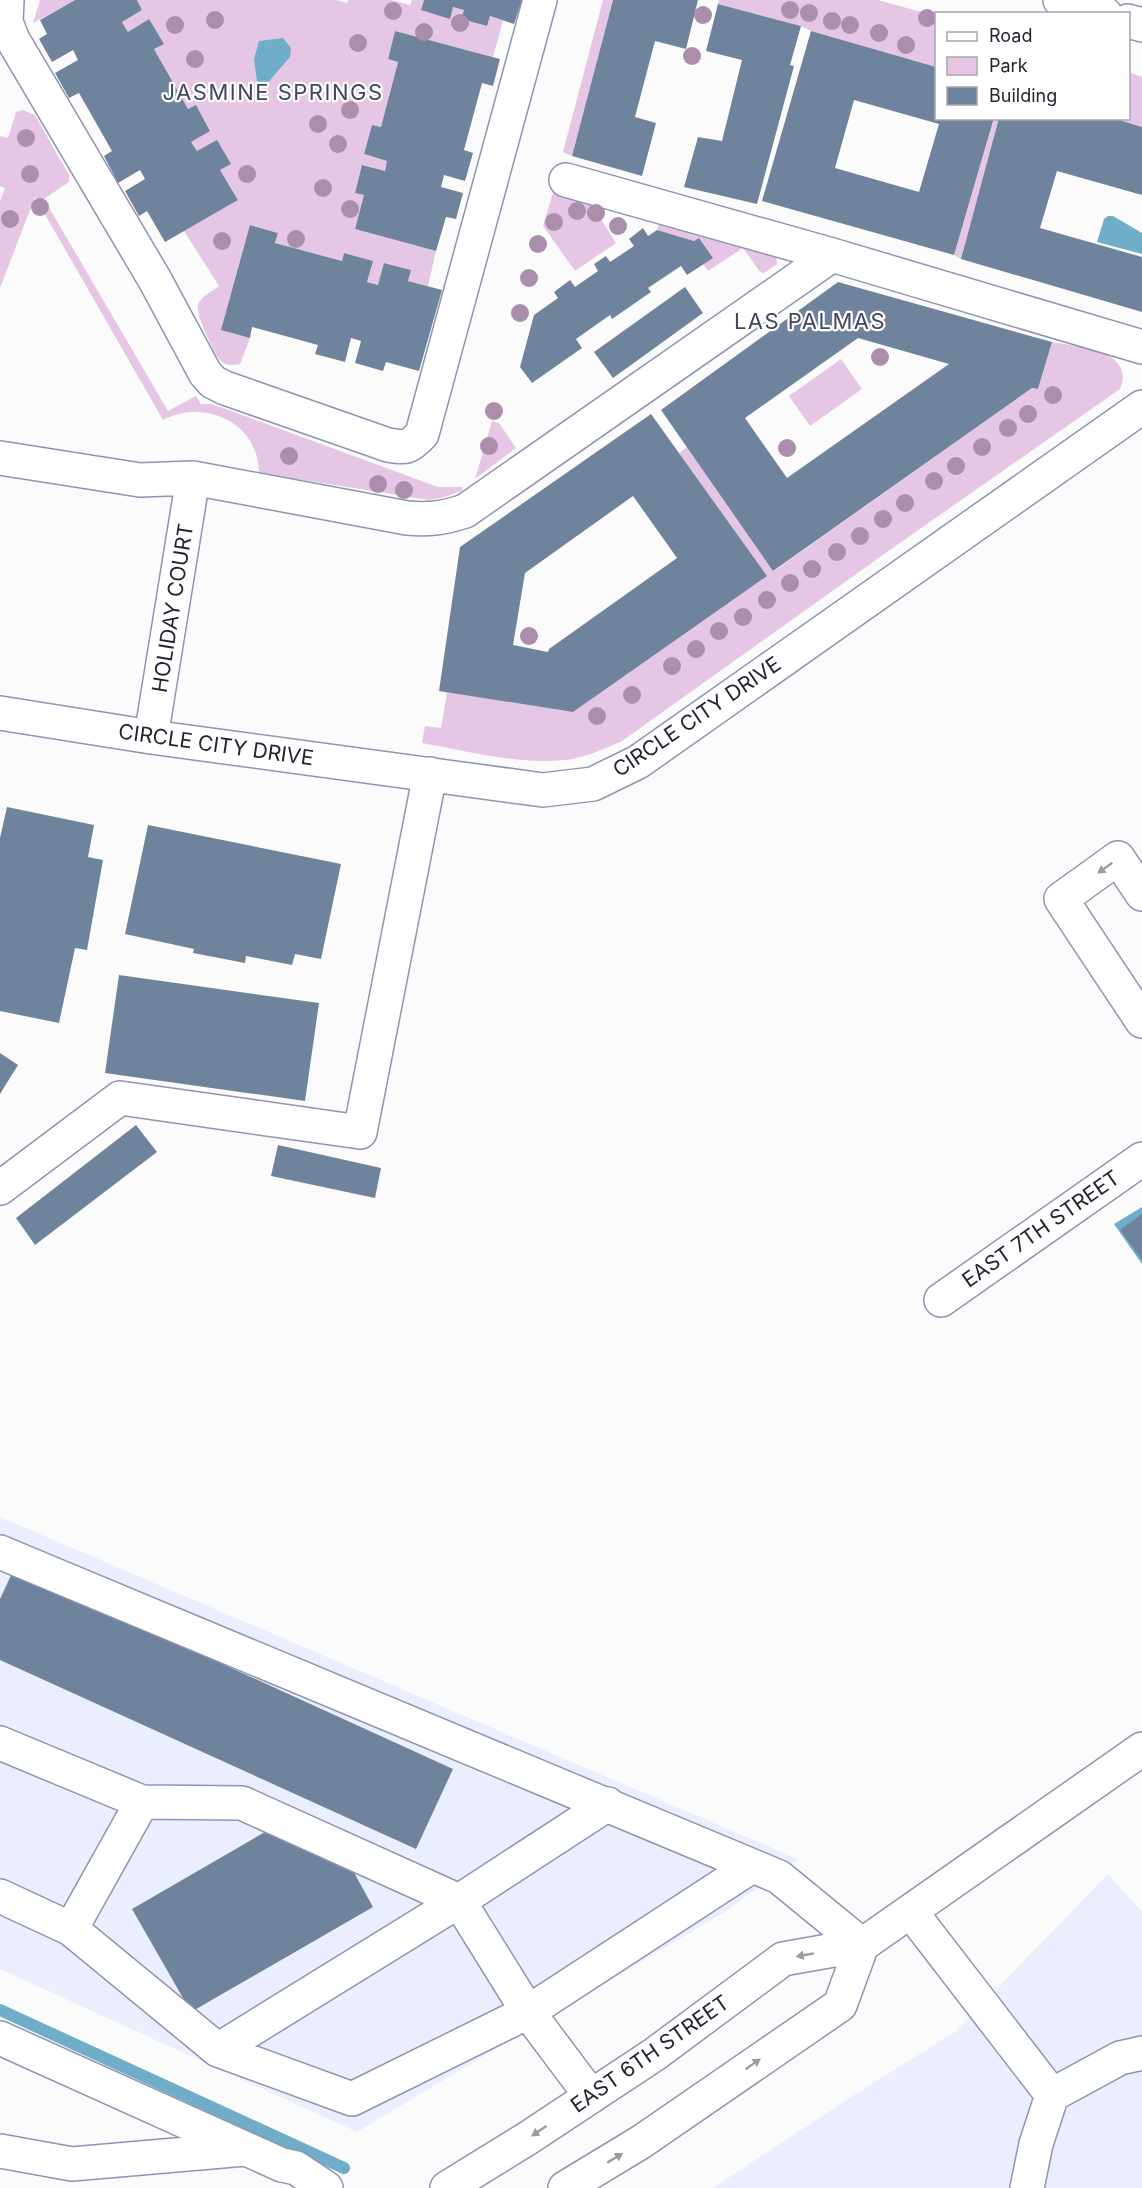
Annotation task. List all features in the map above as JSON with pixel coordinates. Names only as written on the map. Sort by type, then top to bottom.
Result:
[{"type":"street","points":[[7,0],[6,22],[14,40],[150,272],[205,373],[213,382],[225,388],[388,445],[404,448],[414,443],[422,434],[540,0]]},
{"type":"street","points":[[1060,0],[1099,12]]},
{"type":"street","points":[[566,180],[832,255],[1142,347]]},
{"type":"street","points":[[0,458],[140,480],[193,478],[407,518],[430,520],[444,518],[465,511],[832,255]]},
{"type":"street","name":"CIRCLE CITY DRIVE","points":[[0,712],[151,737],[543,790],[593,784],[638,762],[1142,407]]},
{"type":"street","name":"HOLIDAY COURT","points":[[151,737],[193,478]]},
{"type":"street","points":[[0,1188],[120,1098],[360,1132],[430,774]]},
{"type":"street","points":[[1142,894],[1118,858],[1061,899],[1142,1021]]},
{"type":"street","name":"EAST 7TH STREET","points":[[941,1300],[1142,1159]]},
{"type":"street","points":[[0,1552],[779,1877],[862,1945],[840,2005],[640,2142],[565,2188]]},
{"type":"street","points":[[0,1743],[142,1802],[242,1803],[459,1901],[528,2012],[591,2096]]},
{"type":"street","name":"EAST 6TH STREET","points":[[447,2188],[655,2054],[783,1959],[862,1945],[1142,1749]]},
{"type":"street","points":[[71,1929],[142,1802]]},
{"type":"street","points":[[218,2050],[459,1901],[608,1804]]},
{"type":"street","points":[[0,1896],[71,1929],[218,2050],[352,2099],[528,2012],[752,1866]]},
{"type":"street","points":[[911,1912],[1052,2095]]},
{"type":"street","points":[[0,2038],[282,2165],[296,2168],[326,2188]]},
{"type":"street","points":[[1026,2188],[1036,2144],[1052,2095],[1120,2058],[1142,2053]]},
{"type":"street","points":[[0,2151],[27,2158],[72,2164],[247,2149]]},
{"type":"shaded area","points":[[0,1517],[798,1859],[726,1911],[357,2132],[0,1969]]},
{"type":"shaded area","points":[[1108,1874],[1142,1912],[1142,2188],[713,2188],[955,2032]]},
{"type":"green space","points":[[40,0],[75,0],[33,23]]},
{"type":"green space","points":[[137,0],[336,0],[347,3],[348,0],[391,0],[410,5],[412,0],[424,0],[421,10],[449,18],[453,7],[464,10],[462,19],[486,26],[490,16],[503,21],[493,57],[395,31],[388,59],[398,62],[381,127],[372,125],[364,154],[387,161],[385,171],[363,165],[355,193],[364,195],[355,229],[436,251],[428,286],[408,281],[411,270],[385,263],[378,285],[367,282],[372,261],[344,253],[342,261],[275,243],[278,233],[251,225],[221,330],[250,338],[240,364],[228,365],[222,362],[206,335],[198,310],[201,299],[219,286],[184,231],[238,200],[220,170],[230,164],[197,151],[191,142],[210,130],[196,106],[188,109],[154,49],[163,44],[149,19],[128,32],[122,22],[142,10]]},
{"type":"green space","points":[[603,0],[613,0],[572,156],[563,152]]},
{"type":"green space","points":[[719,0],[878,0],[935,16],[935,67],[811,31],[801,26],[718,4]]},
{"type":"green space","points":[[1130,72],[1142,77],[1142,127],[1116,120],[1130,120]]},
{"type":"green space","points":[[23,110],[35,115],[69,175],[69,182],[44,199],[168,411],[196,396],[201,404],[211,404],[229,410],[438,487],[462,487],[463,490],[429,500],[259,473],[257,455],[250,441],[240,428],[227,419],[196,412],[179,414],[163,420],[35,197],[0,288],[0,201],[5,188],[0,186],[0,136],[8,138],[16,112]]},
{"type":"green space","points":[[994,120],[999,120],[961,259],[954,255]]},
{"type":"green space","points":[[554,189],[603,202],[602,221],[616,243],[575,271],[543,226]]},
{"type":"green space","points":[[660,220],[776,254],[777,264],[764,273],[760,272],[743,248],[708,271],[703,264],[712,257],[699,238],[694,241],[657,230]]},
{"type":"green space","points":[[1052,342],[1089,349],[1112,358],[1120,366],[1123,376],[1120,389],[622,741],[579,757],[547,761],[511,759],[422,743],[425,726],[441,728],[447,692],[573,712],[766,575],[679,453],[687,447],[774,571],[1032,388],[1038,389]]},
{"type":"green space","points":[[841,359],[862,389],[810,426],[789,396]]},
{"type":"green space","points":[[492,421],[499,423],[516,448],[475,479]]},
{"type":"water","points":[[283,38],[291,48],[290,57],[264,87],[258,88],[254,59],[259,41]]},
{"type":"water","points":[[1113,216],[1142,233],[1142,254],[1097,242],[1104,219]]},
{"type":"water","points":[[1142,1207],[1142,1264],[1114,1224]]},
{"type":"building","points":[[75,0],[137,0],[142,10],[122,22],[128,32],[149,19],[164,44],[154,49],[188,109],[196,105],[210,131],[191,142],[197,151],[217,140],[231,164],[220,170],[238,200],[165,242],[147,211],[139,216],[125,191],[145,179],[140,170],[118,183],[104,156],[112,151],[79,93],[69,98],[55,73],[78,60],[73,50],[52,62],[39,39],[47,34],[40,20]]},
{"type":"building","points":[[424,0],[522,0],[514,24],[490,16],[487,26],[461,19],[464,10],[453,7],[450,19],[421,10]]},
{"type":"building","points":[[613,0],[698,0],[686,49],[655,41],[635,117],[656,123],[642,176],[572,156]]},
{"type":"building","points":[[718,4],[801,26],[790,65],[794,66],[757,204],[684,187],[698,137],[722,141],[742,60],[706,51]]},
{"type":"building","points":[[395,31],[500,59],[493,86],[482,83],[464,150],[473,153],[465,181],[444,175],[441,187],[463,193],[456,219],[446,217],[436,251],[355,229],[364,195],[355,193],[362,165],[385,171],[387,161],[364,154],[372,125],[381,127],[398,62],[388,59]]},
{"type":"building","points":[[811,31],[935,67],[935,120],[993,120],[954,255],[762,201]],"holes":[[[854,100],[939,124],[919,192],[835,168]]]},
{"type":"building","points":[[998,120],[1119,120],[1142,127],[1142,195],[1057,171],[1040,228],[1142,257],[1142,312],[961,259]]},
{"type":"building","points":[[250,225],[278,233],[275,243],[342,261],[344,253],[373,261],[367,282],[378,285],[384,263],[411,270],[408,281],[442,290],[419,371],[386,362],[383,371],[355,363],[361,341],[351,338],[345,362],[315,354],[318,345],[252,327],[250,338],[221,330]]},
{"type":"building","points":[[643,228],[648,236],[657,230],[694,241],[699,238],[713,258],[687,275],[681,266],[648,288],[651,292],[612,319],[610,315],[576,339],[582,348],[532,383],[520,367],[534,315],[558,298],[554,292],[570,280],[575,287],[598,271],[594,264],[606,256],[610,262],[634,246],[629,239]]},
{"type":"building","points":[[838,282],[1052,342],[1038,389],[1032,388],[773,571],[661,410]],"holes":[[[858,338],[949,364],[787,478],[745,418]]]},
{"type":"building","points":[[685,287],[703,313],[613,378],[594,352]]},
{"type":"building","points":[[651,414],[767,576],[573,712],[439,691],[460,547]],"holes":[[[633,496],[677,558],[549,649],[548,652],[513,645],[525,573]]]},
{"type":"building","points":[[7,807],[94,825],[88,857],[103,860],[87,950],[75,948],[59,1023],[0,1011],[0,838]]},
{"type":"building","points":[[148,825],[341,864],[321,959],[295,954],[292,965],[246,956],[245,963],[193,953],[194,949],[125,934]]},
{"type":"building","points":[[119,975],[319,1003],[305,1101],[105,1073]]},
{"type":"building","points":[[0,1053],[18,1065],[0,1094]]},
{"type":"building","points":[[136,1125],[157,1152],[35,1245],[16,1218]]},
{"type":"building","points":[[278,1145],[381,1168],[375,1198],[271,1176]]},
{"type":"building","points":[[1142,1214],[1142,1260],[1120,1230]]},
{"type":"building","points":[[14,1569],[453,1769],[416,1849],[0,1660],[0,1599]]},
{"type":"building","points":[[265,1832],[351,1867],[373,1907],[191,2012],[132,1909]]},
{"type":"waterway","points":[[0,2010],[344,2168]]},
{"type":"district","name":"JASMINE SPRINGS","points":[[273,92]]},
{"type":"district","name":"LAS PALMAS","points":[[810,321]]}]
